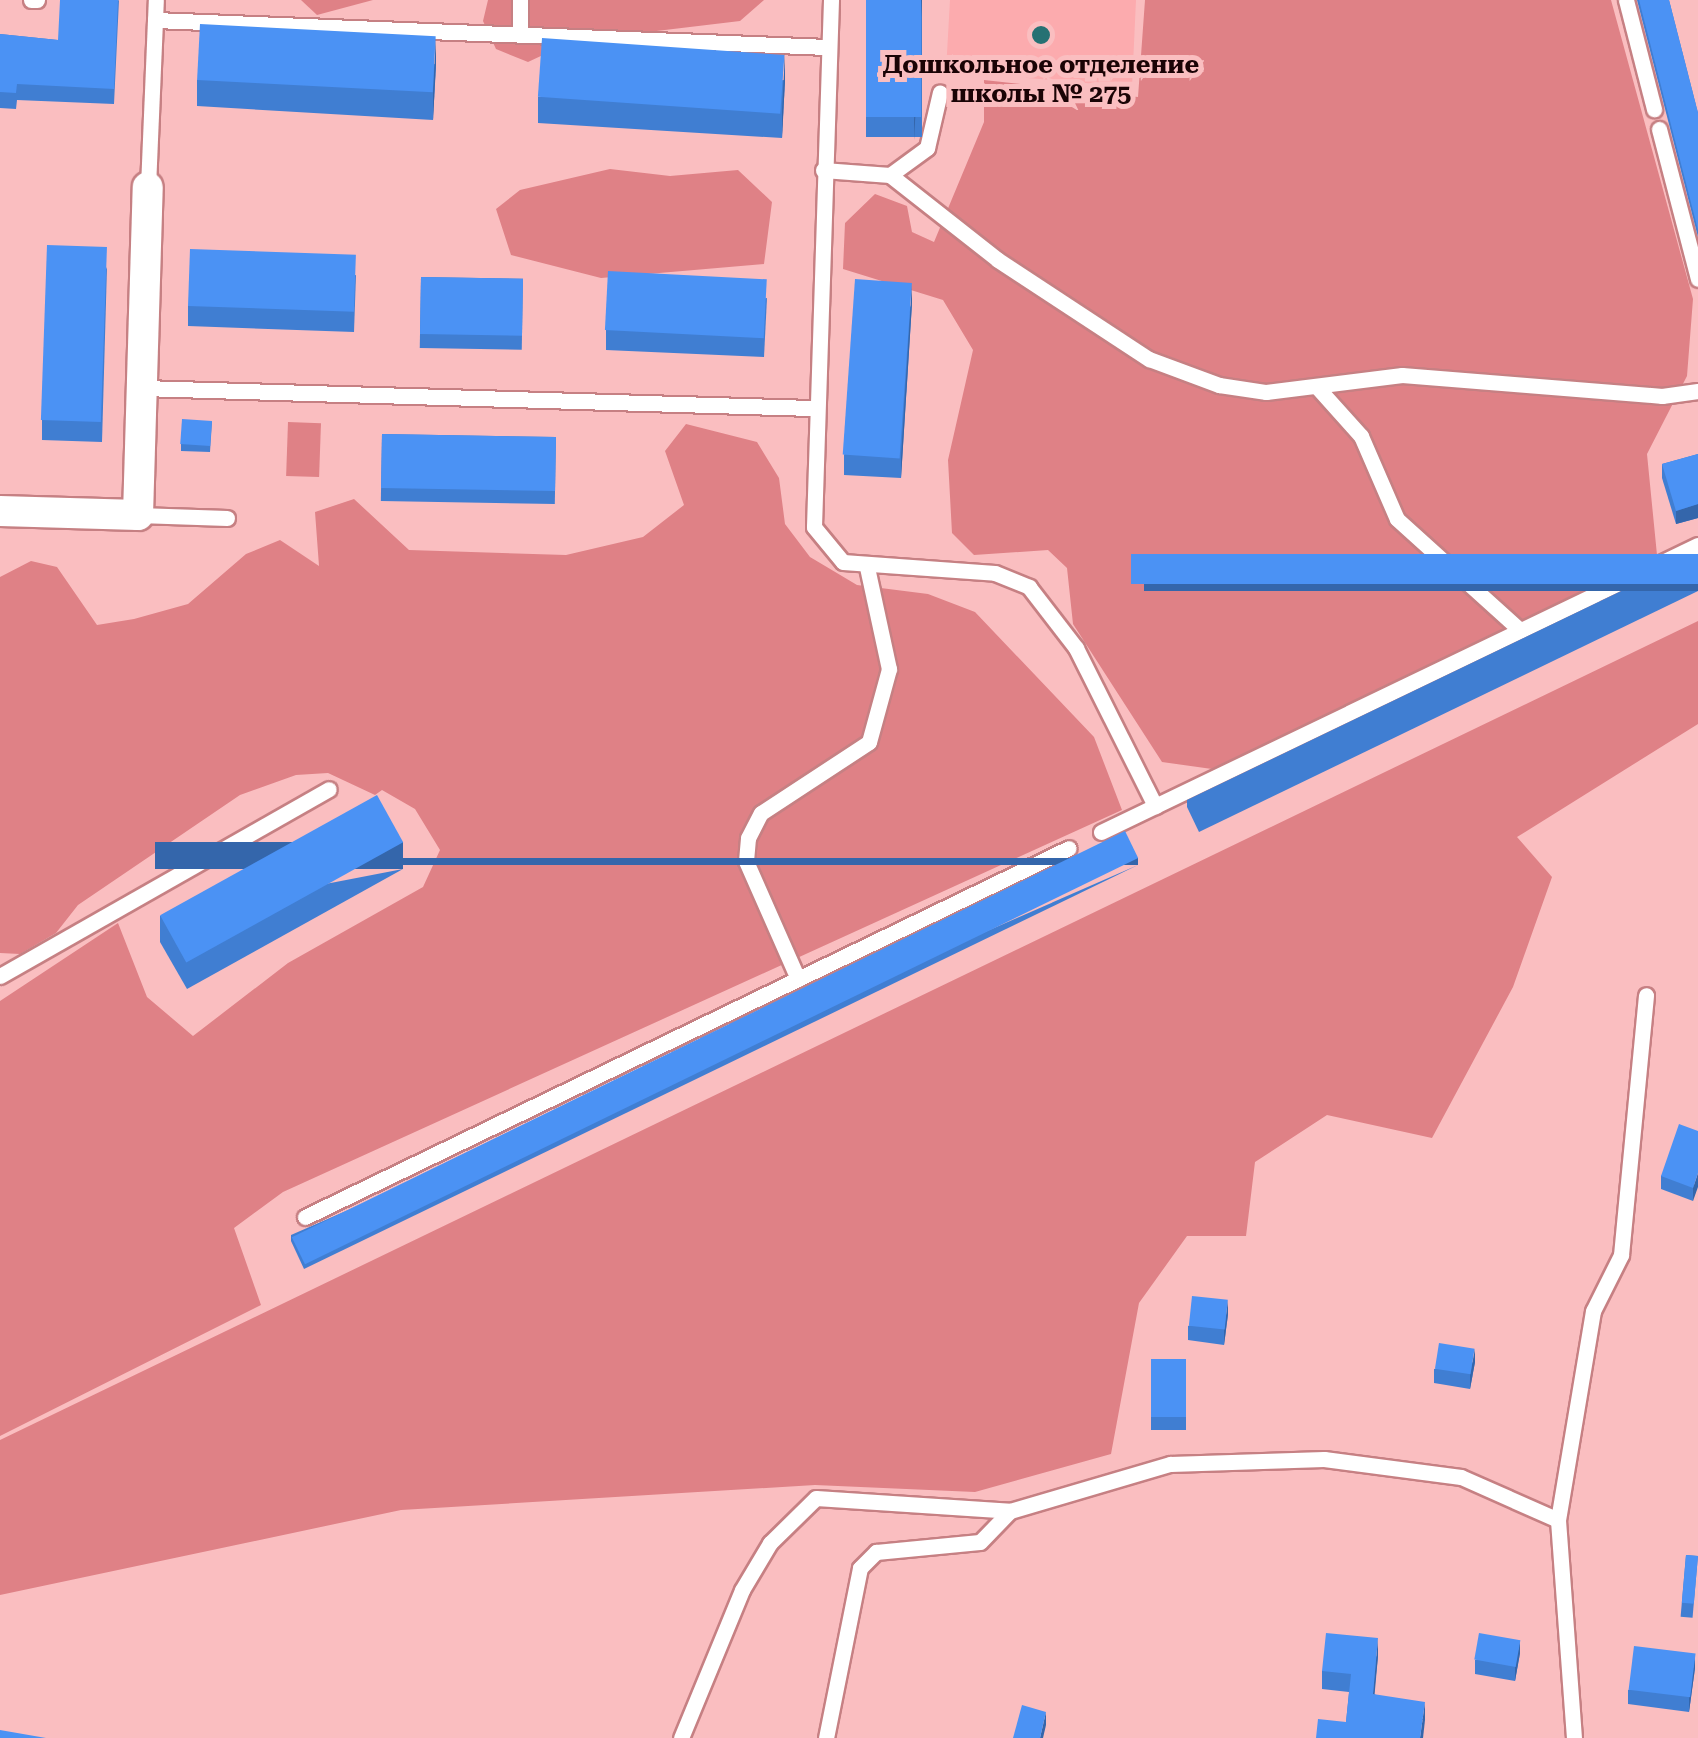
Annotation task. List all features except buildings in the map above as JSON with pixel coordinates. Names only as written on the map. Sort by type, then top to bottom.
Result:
[{"type":"street","points":[[0,512],[138,515],[148,186]]},
{"type":"lane","points":[[148,186],[156,0]]},
{"type":"lane","points":[[520,0],[520,34]]},
{"type":"lane","points":[[830,0],[812,408],[814,527],[843,562],[868,567],[995,572],[1029,587],[1076,648],[1156,806]]},
{"type":"lane","points":[[1626,0],[1654,109]]},
{"type":"lane","points":[[155,20],[828,47]]},
{"type":"lane","points":[[890,174],[927,148],[940,92]]},
{"type":"lane","points":[[1659,129],[1698,280]]},
{"type":"lane","points":[[823,170],[890,174],[998,260],[1149,358],[1219,385],[1317,387],[1402,375],[1662,396],[1698,390]]},
{"type":"lane","points":[[1317,387],[1361,436],[1397,520],[1520,630]]},
{"type":"lane","points":[[142,388],[812,408]]},
{"type":"lane","points":[[138,515],[227,518]]},
{"type":"lane","points":[[1101,832],[1698,544]]},
{"type":"lane","points":[[798,979],[746,861],[748,838],[761,813],[869,742],[889,669],[868,567]]},
{"type":"lane","points":[[0,976],[329,788]]},
{"type":"lane","points":[[305,1217],[1069,848]]},
{"type":"lane","points":[[1574,1738],[1558,1520],[1593,1311],[1621,1255],[1646,995]]},
{"type":"lane","points":[[681,1738],[742,1590],[770,1542],[816,1498],[1010,1511],[1170,1464],[1324,1459],[1461,1477],[1558,1520]]},
{"type":"lane","points":[[826,1738],[860,1568],[876,1552],[980,1542],[1010,1511]]},
{"type":"shaded area","points":[[301,0],[373,0],[317,15]]},
{"type":"shaded area","points":[[488,0],[764,0],[740,21],[573,41],[528,62],[496,49],[483,21]]},
{"type":"shaded area","name":"Дошкольное отделение школы № 275","points":[[950,0],[1136,0],[1132,87],[946,71]]},
{"type":"shaded area","points":[[1145,0],[1611,0],[1693,299],[1687,376],[1647,454],[1657,555],[1645,570],[1212,769],[1162,762],[1073,624],[1067,568],[1048,550],[974,555],[952,533],[948,460],[973,350],[943,300],[843,269],[845,223],[875,194],[907,206],[912,232],[934,242],[984,122],[984,80],[1138,97]]},
{"type":"shaded area","points":[[610,169],[670,176],[738,170],[772,202],[764,264],[601,278],[511,255],[496,209],[520,190]]},
{"type":"shaded area","points":[[288,422],[321,423],[319,477],[286,476]]},
{"type":"shaded area","points":[[686,424],[757,442],[779,478],[785,524],[810,557],[857,585],[928,594],[975,612],[1094,737],[1122,810],[283,1192],[234,1228],[261,1305],[0,1436],[0,1001],[118,923],[147,997],[193,1036],[288,963],[423,887],[440,850],[415,809],[382,790],[375,795],[328,773],[296,775],[240,795],[78,905],[56,933],[20,954],[0,953],[0,577],[31,561],[57,567],[97,625],[134,619],[188,604],[246,554],[280,540],[319,566],[315,512],[354,499],[409,550],[566,555],[643,537],[684,505],[665,451]]},
{"type":"shaded area","points":[[1698,621],[1698,724],[1517,837],[1552,877],[1513,987],[1432,1138],[1327,1115],[1255,1162],[1246,1236],[1187,1236],[1139,1303],[1111,1454],[975,1492],[815,1485],[401,1510],[0,1595],[0,1440]]},
{"type":"place","name":"Дошкольное отделение школы № 275","points":[[1041,35]]}]
